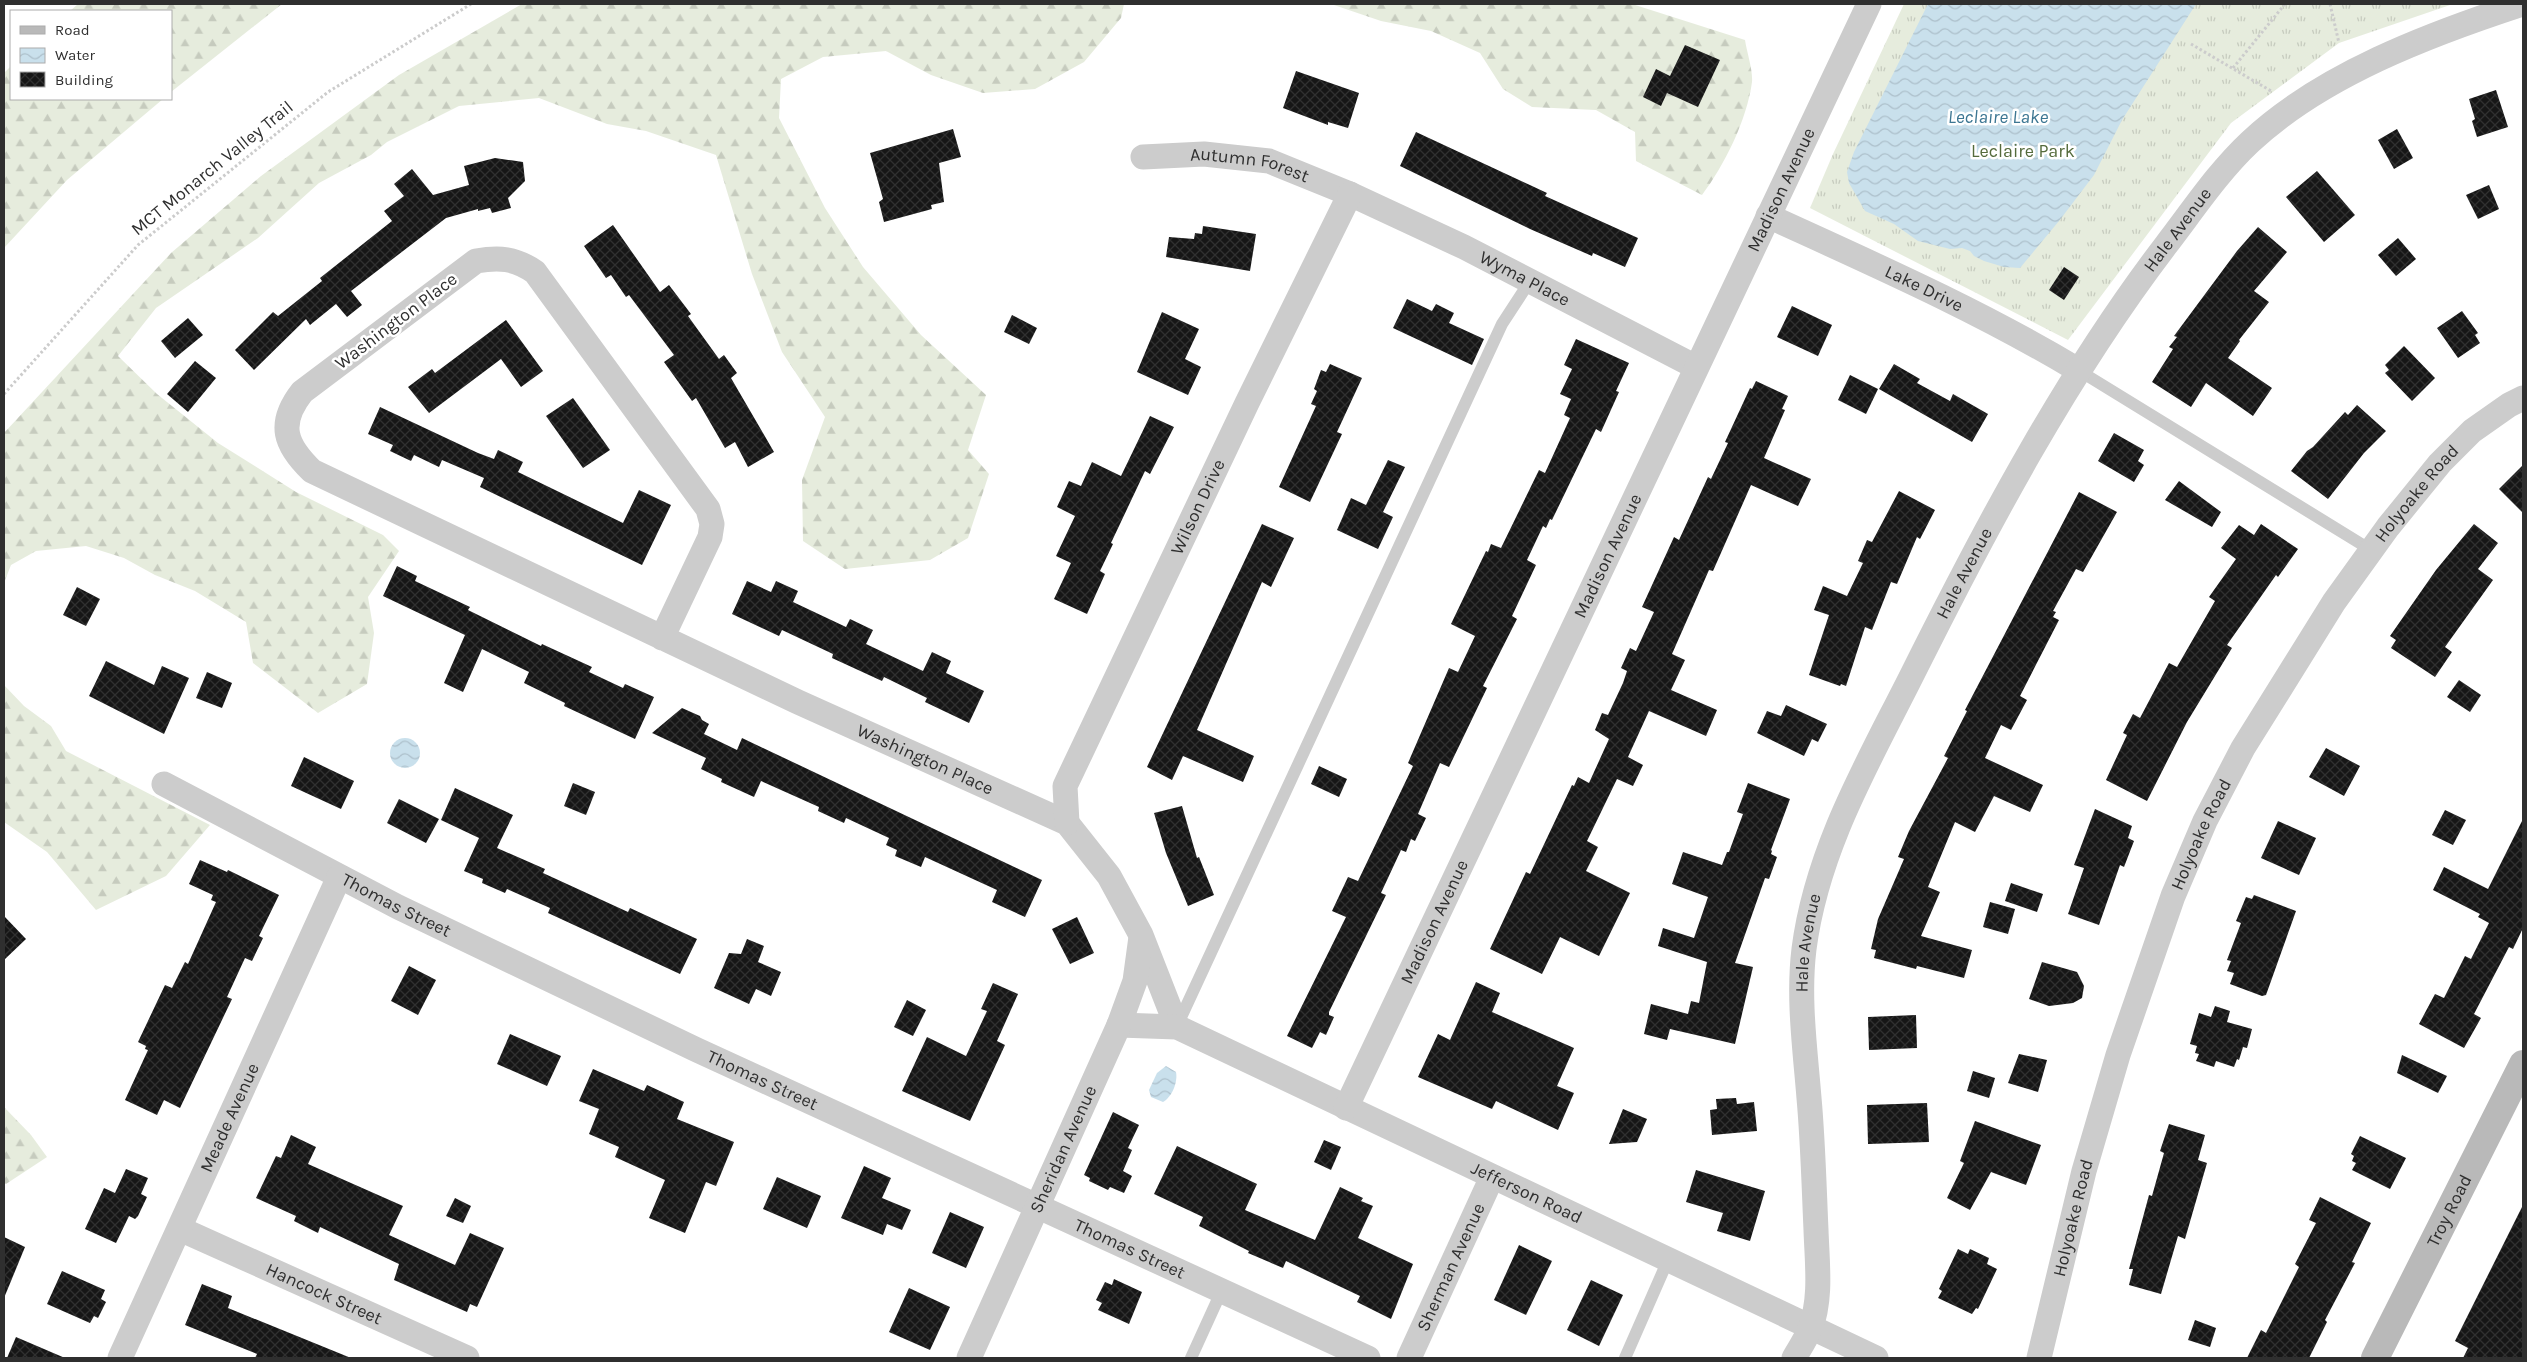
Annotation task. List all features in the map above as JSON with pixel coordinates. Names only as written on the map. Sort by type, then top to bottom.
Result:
[{"type":"main road","name":"Troy Road","points":[[2375,1358],[2523,1064]]},
{"type":"street","name":"Madison Avenue","points":[[1346,1108],[1869,4]]},
{"type":"street","name":"Hale Avenue","points":[[1794,1358],[1811,1328],[1817,1281],[1813,1150],[1801,1001],[1804,950],[1813,899],[1828,850],[1849,800],[1937,626],[2078,370],[2135,286],[2216,178],[2250,142],[2280,117],[2329,84],[2404,49],[2522,4]]},
{"type":"street","name":"Autumn Forest","points":[[1143,157],[1204,154],[1268,161],[1350,194]]},
{"type":"street","name":"Wyma Place","points":[[1350,194],[1530,281],[1696,367]]},
{"type":"street","name":"Wilson Drive","points":[[1067,823],[1065,786],[1247,403],[1350,194]]},
{"type":"street","name":"Lake Drive","points":[[1768,216],[1924,287],[2026,339],[2078,370]]},
{"type":"street","name":"Washington Place","points":[[662,638],[710,537],[712,524],[708,509],[535,272],[512,260],[496,257],[476,261],[302,392],[292,405],[287,420],[287,439],[297,456],[312,471],[662,638],[798,702],[1067,823],[1109,876],[1141,935]]},
{"type":"street","name":"Holyoake Road","points":[[2039,1358],[2084,1171],[2118,1055],[2173,896],[2205,821],[2242,748],[2334,602],[2371,550],[2440,463],[2472,431],[2509,405],[2523,398]]},
{"type":"street","name":"Thomas Street","points":[[164,784],[339,877],[697,1050],[1368,1358]]},
{"type":"street","name":"Meade Avenue","points":[[120,1358],[339,877]]},
{"type":"street","points":[[1141,935],[1177,1027]]},
{"type":"street","name":"Sheridan Avenue","points":[[969,1358],[1119,1025],[1135,981],[1141,935]]},
{"type":"street","name":"Jefferson Road","points":[[1119,1025],[1177,1027],[1876,1358]]},
{"type":"street","name":"Sherman Avenue","points":[[1409,1358],[1492,1177]]},
{"type":"street","name":"Hancock Street","points":[[180,1229],[467,1358]]},
{"type":"lane","points":[[1177,1027],[1502,324],[1530,281]]},
{"type":"lane","points":[[2078,370],[2371,550]]},
{"type":"lane","points":[[1624,1358],[1668,1260]]},
{"type":"lane","points":[[1191,1358],[1222,1290]]},
{"type":"path","name":"MCT Monarch Valley Trail","points":[[4,394],[138,245],[328,92],[471,4]]},
{"type":"path","points":[[2233,68],[2285,4]]},
{"type":"path","points":[[2330,4],[2339,43]]},
{"type":"path","points":[[2191,44],[2271,90]]},
{"type":"green space","points":[[78,4],[282,4],[172,91],[172,10],[71,10]]},
{"type":"green space","points":[[522,4],[1124,4],[1121,18],[1084,62],[1035,89],[983,93],[931,75],[886,51],[823,57],[781,79],[779,118],[825,208],[863,267],[921,335],[986,395],[968,450],[989,474],[968,538],[930,560],[845,569],[803,541],[802,480],[825,417],[782,352],[752,274],[716,155],[646,131],[607,124],[539,98],[459,106],[387,142],[371,155],[319,183],[258,238],[156,308],[118,356],[157,394],[218,443],[296,492],[383,535],[399,551],[368,597],[374,633],[367,684],[318,713],[253,663],[246,622],[195,591],[155,575],[124,558],[86,546],[36,551],[11,565],[4,583],[4,433],[171,253],[261,176],[399,75]]},
{"type":"green space","points":[[1331,4],[1632,4],[1745,40],[1752,77],[1749,97],[1740,127],[1726,157],[1702,195],[1636,161],[1635,132],[1596,110],[1532,107],[1503,89],[1480,53],[1431,31],[1381,21]]},
{"type":"green space","name":"Leclaire Park","points":[[1904,4],[2453,4],[2339,43],[2231,123],[2068,340],[1810,208],[1833,154]]},
{"type":"green space","points":[[10,67],[10,100],[162,100],[67,180],[4,248],[4,73]]},
{"type":"green space","points":[[4,685],[24,706],[51,726],[66,751],[210,825],[166,876],[96,910],[47,852],[4,822]]},
{"type":"green space","points":[[4,1107],[31,1135],[47,1157],[6,1184],[4,1183]]},
{"type":"water","name":"Leclaire Lake","points":[[1928,4],[2196,4],[2122,120],[2094,175],[2020,268],[2004,267],[1984,261],[1962,248],[1950,249],[1918,241],[1894,224],[1865,211],[1849,183],[1847,172],[1854,152]]},
{"type":"water","points":[[405,738],[416,742],[420,753],[416,764],[405,768],[394,764],[390,753],[394,742]]},
{"type":"water","points":[[1166,1066],[1176,1072],[1176,1080],[1172,1093],[1163,1102],[1151,1097],[1149,1090],[1157,1073]]},
{"type":"building","points":[[1685,45],[1720,60],[1698,107],[1667,93],[1661,106],[1643,97],[1656,69],[1670,76]]},
{"type":"building","points":[[1296,71],[1359,93],[1348,128],[1328,122],[1328,125],[1283,108]]},
{"type":"building","points":[[2496,90],[2508,127],[2477,137],[2472,121],[2475,119],[2469,99]]},
{"type":"building","points":[[953,129],[961,157],[939,163],[944,202],[931,205],[932,209],[884,222],[879,202],[883,199],[870,153]]},
{"type":"building","points":[[2397,129],[2413,158],[2394,169],[2378,140]]},
{"type":"building","points":[[1416,132],[1547,193],[1545,196],[1638,238],[1625,267],[1593,253],[1592,256],[1530,229],[1400,166]]},
{"type":"building","points":[[495,158],[523,162],[525,181],[508,198],[511,208],[492,213],[490,208],[478,211],[478,209],[446,218],[351,291],[362,305],[347,317],[336,304],[310,325],[306,319],[254,370],[235,350],[273,312],[278,316],[322,281],[320,278],[392,221],[384,211],[404,196],[394,184],[412,169],[433,195],[469,185],[464,166]]},
{"type":"building","points":[[2317,171],[2355,215],[2324,242],[2286,197]]},
{"type":"building","points":[[2489,185],[2499,209],[2478,219],[2466,195]]},
{"type":"building","points":[[613,225],[660,292],[669,285],[691,314],[688,316],[719,359],[724,355],[737,373],[731,378],[774,452],[748,467],[735,442],[725,448],[696,398],[692,401],[664,362],[674,355],[629,295],[626,297],[611,275],[606,278],[584,246]]},
{"type":"building","points":[[1203,226],[1256,234],[1250,271],[1166,257],[1169,237],[1194,239],[1195,233],[1202,234]]},
{"type":"building","points":[[2258,227],[2287,252],[2254,291],[2269,302],[2239,340],[2228,358],[2272,388],[2253,416],[2206,383],[2191,407],[2152,382],[2173,349],[2169,347],[2177,337],[2174,336],[2237,251]]},
{"type":"building","points":[[2398,238],[2416,259],[2396,276],[2378,255]]},
{"type":"building","points":[[2064,267],[2079,277],[2064,300],[2049,290]]},
{"type":"building","points":[[1407,299],[1432,311],[1436,304],[1454,313],[1449,323],[1484,339],[1472,365],[1393,328]]},
{"type":"building","points":[[1792,306],[1832,325],[1818,356],[1777,337]]},
{"type":"building","points":[[2462,311],[2478,333],[2475,335],[2480,343],[2458,358],[2437,328]]},
{"type":"building","points":[[1162,312],[1199,329],[1185,359],[1201,367],[1188,395],[1137,372]]},
{"type":"building","points":[[1012,315],[1037,328],[1029,344],[1004,332]]},
{"type":"building","points":[[188,318],[203,335],[175,358],[161,341]]},
{"type":"building","points":[[506,320],[543,371],[521,387],[501,359],[429,413],[408,387],[432,369],[435,373]]},
{"type":"building","points":[[1576,339],[1629,363],[1616,391],[1619,392],[1601,432],[1596,429],[1552,520],[1550,519],[1546,528],[1543,526],[1527,560],[1536,565],[1512,616],[1517,619],[1483,686],[1487,688],[1449,767],[1440,763],[1418,814],[1426,818],[1415,841],[1411,839],[1406,852],[1401,850],[1381,893],[1386,895],[1329,1012],[1329,1015],[1334,1017],[1326,1035],[1320,1032],[1312,1048],[1287,1036],[1346,917],[1332,911],[1348,877],[1358,881],[1413,766],[1408,763],[1449,668],[1458,672],[1475,636],[1451,624],[1486,551],[1488,552],[1491,544],[1501,548],[1539,470],[1545,473],[1570,418],[1564,415],[1571,399],[1560,394],[1572,369],[1564,365]]},
{"type":"building","points":[[2404,346],[2435,378],[2412,401],[2385,373],[2389,370],[2385,365]]},
{"type":"building","points":[[195,361],[216,378],[188,412],[167,394]]},
{"type":"building","points":[[1330,364],[1362,378],[1337,432],[1342,434],[1310,502],[1279,487],[1316,406],[1311,404],[1317,391],[1314,389],[1321,370],[1326,372]]},
{"type":"building","points":[[1894,364],[1920,379],[1917,383],[1950,401],[1953,394],[1988,414],[1972,442],[1879,389]]},
{"type":"building","points":[[1850,375],[1878,389],[1866,414],[1838,400]]},
{"type":"building","points":[[1756,381],[1788,396],[1782,409],[1785,410],[1764,458],[1811,479],[1798,506],[1751,485],[1713,571],[1709,570],[1672,654],[1685,660],[1671,690],[1717,710],[1706,736],[1649,711],[1628,757],[1643,765],[1633,786],[1617,779],[1587,841],[1598,847],[1586,871],[1630,893],[1599,956],[1560,937],[1542,974],[1490,949],[1526,872],[1530,874],[1572,785],[1574,786],[1578,777],[1589,783],[1609,739],[1595,730],[1602,713],[1608,715],[1623,683],[1627,671],[1621,668],[1630,648],[1636,651],[1654,612],[1642,607],[1674,537],[1679,540],[1708,477],[1711,479],[1728,443],[1725,442],[1750,388],[1752,389]]},
{"type":"building","points":[[573,398],[610,450],[583,468],[546,416]]},
{"type":"building","points":[[2357,405],[2386,431],[2364,453],[2328,499],[2291,471],[2307,451],[2313,447],[2345,412],[2348,415]]},
{"type":"building","points":[[380,407],[494,459],[498,450],[523,462],[518,472],[623,523],[639,490],[671,505],[642,565],[480,487],[484,478],[442,460],[439,467],[414,455],[411,461],[390,451],[393,445],[368,434]]},
{"type":"building","points":[[1150,416],[1174,427],[1150,474],[1145,471],[1111,543],[1113,544],[1100,571],[1105,574],[1087,614],[1054,599],[1071,563],[1056,556],[1075,516],[1057,507],[1069,481],[1081,486],[1092,462],[1121,476]]},
{"type":"building","points":[[2114,433],[2144,450],[2138,461],[2144,465],[2134,482],[2098,461]]},
{"type":"building","points":[[1388,460],[1405,467],[1383,512],[1393,517],[1378,549],[1337,530],[1351,498],[1366,505]]},
{"type":"building","points":[[2523,465],[2523,513],[2499,489]]},
{"type":"building","points":[[2179,481],[2221,512],[2212,527],[2165,500]]},
{"type":"building","points":[[1899,491],[1935,510],[1920,539],[1917,537],[1897,584],[1891,582],[1872,630],[1865,627],[1846,686],[1841,684],[1840,686],[1809,675],[1829,615],[1814,610],[1823,586],[1847,596],[1863,563],[1858,561],[1867,540],[1872,542]]},
{"type":"building","points":[[2079,492],[2117,512],[2083,572],[2076,569],[2053,611],[2056,612],[2053,617],[2059,620],[2020,696],[2027,700],[2011,730],[2001,725],[1985,758],[2043,785],[2030,812],[1994,796],[1975,832],[1955,822],[1928,887],[1940,892],[1921,936],[1972,950],[1964,978],[1917,966],[1916,969],[1874,958],[1876,950],[1871,949],[1878,919],[1904,859],[1898,857],[1909,831],[1948,758],[1944,756],[1967,711],[1965,710]]},
{"type":"building","points":[[1262,524],[1294,538],[1271,587],[1262,582],[1197,730],[1254,756],[1243,782],[1183,756],[1172,780],[1147,767]]},
{"type":"building","points":[[2261,524],[2298,549],[2278,577],[2276,575],[2227,645],[2232,648],[2187,722],[2147,801],[2106,780],[2127,735],[2123,733],[2133,714],[2140,718],[2169,663],[2177,667],[2215,601],[2209,597],[2236,559],[2221,548],[2239,525],[2254,535]]},
{"type":"building","points":[[2474,524],[2498,543],[2478,569],[2493,580],[2445,647],[2452,652],[2435,677],[2391,648],[2396,640],[2390,636],[2436,570]]},
{"type":"building","points":[[397,566],[417,576],[415,581],[470,607],[468,610],[541,646],[542,644],[592,667],[589,672],[623,688],[625,684],[654,697],[635,739],[564,706],[565,703],[524,683],[529,672],[482,649],[463,692],[444,683],[465,635],[383,596]]},
{"type":"building","points":[[747,581],[771,592],[776,581],[798,591],[793,602],[846,627],[850,619],[873,630],[866,644],[923,671],[932,652],[951,661],[946,673],[984,691],[969,723],[925,702],[927,698],[884,677],[882,681],[832,658],[833,654],[782,630],[779,636],[732,614]]},
{"type":"building","points":[[77,587],[100,599],[86,626],[63,615]]},
{"type":"building","points":[[106,661],[154,685],[162,666],[189,678],[164,734],[89,696]]},
{"type":"building","points":[[207,672],[232,683],[222,708],[196,698]]},
{"type":"building","points":[[2459,680],[2481,695],[2470,712],[2447,697]]},
{"type":"building","points":[[1786,705],[1827,724],[1818,742],[1812,739],[1804,756],[1757,733],[1767,711],[1781,716]]},
{"type":"building","points":[[682,708],[700,716],[702,720],[709,724],[704,734],[737,750],[742,738],[1042,880],[1025,917],[992,902],[997,890],[925,857],[921,867],[895,856],[897,850],[886,845],[889,838],[846,818],[844,823],[818,811],[819,807],[761,781],[754,797],[721,782],[722,779],[701,769],[706,758],[652,733]]},
{"type":"building","points":[[2326,748],[2360,766],[2344,796],[2309,777]]},
{"type":"building","points":[[304,757],[354,781],[341,809],[291,786]]},
{"type":"building","points":[[1319,766],[1347,779],[1339,797],[1311,784]]},
{"type":"building","points":[[573,783],[595,792],[586,815],[564,806]]},
{"type":"building","points":[[1748,783],[1790,799],[1771,850],[1771,854],[1777,857],[1769,879],[1765,878],[1735,963],[1753,967],[1735,1044],[1670,1029],[1667,1040],[1644,1034],[1651,1004],[1688,1014],[1691,1001],[1699,1003],[1707,962],[1658,946],[1663,928],[1694,938],[1708,897],[1672,884],[1683,852],[1722,865],[1727,852],[1729,852],[1743,814],[1737,812]]},
{"type":"building","points":[[455,788],[513,815],[497,848],[545,869],[543,873],[628,912],[630,908],[697,939],[680,974],[548,913],[550,908],[507,889],[505,893],[482,883],[483,879],[464,871],[479,838],[441,820]]},
{"type":"building","points":[[399,799],[439,819],[426,843],[387,823]]},
{"type":"building","points":[[1182,806],[1197,858],[1199,857],[1214,895],[1188,906],[1166,853],[1154,813]]},
{"type":"building","points":[[2095,809],[2132,826],[2128,838],[2134,841],[2124,867],[2120,865],[2099,925],[2068,914],[2084,868],[2074,865]]},
{"type":"building","points":[[2445,810],[2466,820],[2453,845],[2432,835]]},
{"type":"building","points":[[2523,819],[2523,928],[2513,949],[2509,947],[2474,1014],[2481,1018],[2464,1048],[2419,1024],[2435,994],[2444,998],[2465,956],[2471,959],[2489,923],[2478,917],[2480,914],[2433,890],[2444,867],[2488,889]]},
{"type":"building","points":[[2278,821],[2316,838],[2299,875],[2261,858]]},
{"type":"building","points":[[200,860],[227,872],[228,870],[279,895],[259,936],[263,938],[252,961],[245,958],[227,997],[232,999],[180,1108],[164,1100],[157,1115],[125,1100],[148,1050],[145,1049],[146,1046],[138,1042],[165,985],[172,988],[185,962],[188,964],[216,902],[211,900],[213,895],[189,884]]},
{"type":"building","points":[[2011,883],[2043,894],[2037,912],[2005,901]]},
{"type":"building","points":[[2254,895],[2296,911],[2266,995],[2262,996],[2230,984],[2234,973],[2227,971],[2231,961],[2227,960],[2241,923],[2236,921],[2246,897],[2252,899]]},
{"type":"building","points":[[1990,902],[2015,909],[2008,934],[1983,927]]},
{"type":"building","points":[[4,916],[26,939],[4,960]]},
{"type":"building","points":[[1077,917],[1094,953],[1070,964],[1052,929]]},
{"type":"building","points":[[747,939],[764,946],[758,962],[781,972],[771,996],[756,989],[749,1004],[714,988],[729,953],[741,954]]},
{"type":"building","points":[[2042,962],[2077,972],[2084,986],[2082,998],[2073,1003],[2049,1006],[2029,999]]},
{"type":"building","points":[[409,966],[436,980],[418,1015],[391,1001]]},
{"type":"building","points":[[1476,982],[1500,993],[1492,1012],[1574,1048],[1557,1086],[1574,1093],[1558,1130],[1496,1101],[1492,1109],[1418,1077],[1438,1034],[1450,1040]]},
{"type":"building","points":[[993,983],[1018,994],[997,1041],[1005,1045],[970,1121],[902,1091],[927,1037],[966,1056],[987,1011],[981,1009]]},
{"type":"building","points":[[907,1000],[926,1010],[913,1036],[894,1027]]},
{"type":"building","points":[[2215,1006],[2230,1011],[2227,1022],[2252,1029],[2247,1048],[2243,1047],[2239,1060],[2237,1059],[2234,1067],[2216,1061],[2214,1067],[2196,1061],[2199,1054],[2195,1053],[2197,1046],[2190,1044],[2199,1013],[2211,1017]]},
{"type":"building","points":[[1916,1015],[1917,1048],[1869,1050],[1868,1017]]},
{"type":"building","points":[[510,1034],[561,1056],[547,1086],[497,1064]]},
{"type":"building","points":[[2019,1054],[2047,1060],[2038,1092],[2008,1083]]},
{"type":"building","points":[[2402,1055],[2447,1076],[2438,1093],[2397,1073]]},
{"type":"building","points":[[593,1069],[644,1091],[647,1085],[684,1102],[677,1119],[734,1142],[716,1186],[706,1182],[685,1233],[649,1218],[665,1180],[615,1157],[619,1147],[589,1134],[599,1109],[579,1101]]},
{"type":"building","points":[[1973,1071],[1995,1078],[1989,1098],[1967,1091]]},
{"type":"building","points":[[1736,1098],[1737,1104],[1754,1102],[1757,1131],[1712,1135],[1710,1110],[1717,1109],[1716,1099]]},
{"type":"building","points":[[1927,1103],[1929,1142],[1868,1144],[1867,1105]]},
{"type":"building","points":[[1623,1109],[1647,1119],[1637,1142],[1609,1144]]},
{"type":"building","points":[[1113,1112],[1139,1125],[1128,1148],[1132,1150],[1123,1171],[1132,1176],[1124,1193],[1110,1187],[1108,1190],[1089,1181],[1090,1178],[1084,1175]]},
{"type":"building","points":[[1975,1121],[2041,1145],[2026,1185],[1991,1172],[1970,1210],[1947,1198],[1964,1163],[1960,1161]]},
{"type":"building","points":[[2169,1124],[2205,1135],[2198,1160],[2207,1163],[2185,1239],[2178,1236],[2161,1294],[2129,1285],[2133,1269],[2129,1269],[2149,1195],[2152,1196],[2164,1153],[2160,1151]]},
{"type":"building","points":[[291,1135],[316,1147],[308,1164],[403,1206],[389,1235],[455,1265],[470,1233],[504,1248],[477,1307],[470,1304],[467,1312],[394,1280],[399,1264],[320,1227],[318,1233],[294,1221],[296,1216],[256,1198],[276,1156],[281,1158]]},
{"type":"building","points":[[2360,1136],[2406,1158],[2390,1189],[2352,1170],[2356,1163],[2352,1161],[2354,1156],[2351,1154]]},
{"type":"building","points":[[1324,1140],[1341,1147],[1331,1170],[1314,1162]]},
{"type":"building","points":[[1177,1146],[1257,1184],[1245,1210],[1315,1240],[1340,1187],[1363,1198],[1361,1201],[1373,1206],[1358,1238],[1413,1264],[1391,1319],[1357,1302],[1360,1296],[1286,1261],[1283,1268],[1248,1253],[1249,1251],[1199,1226],[1203,1217],[1154,1194]]},
{"type":"building","points":[[864,1166],[891,1178],[882,1198],[911,1210],[902,1230],[887,1224],[883,1235],[841,1218]]},
{"type":"building","points":[[126,1169],[148,1178],[141,1194],[147,1197],[138,1216],[135,1219],[129,1216],[116,1243],[85,1229],[104,1188],[115,1193]]},
{"type":"building","points":[[1696,1170],[1765,1191],[1750,1241],[1717,1231],[1723,1213],[1686,1202]]},
{"type":"building","points":[[777,1177],[821,1196],[807,1228],[763,1209]]},
{"type":"building","points":[[2320,1197],[2371,1223],[2352,1262],[2355,1263],[2325,1320],[2327,1322],[2309,1358],[2247,1358],[2261,1330],[2266,1333],[2299,1267],[2295,1264],[2316,1223],[2309,1220]]},
{"type":"building","points":[[455,1198],[471,1206],[463,1223],[446,1216]]},
{"type":"building","points":[[2523,1205],[2523,1358],[2463,1358],[2468,1348],[2455,1341]]},
{"type":"building","points":[[950,1212],[984,1227],[966,1268],[932,1253]]},
{"type":"building","points":[[4,1237],[25,1247],[4,1298]]},
{"type":"building","points":[[1519,1245],[1552,1261],[1526,1315],[1494,1300]]},
{"type":"building","points":[[1958,1249],[1968,1254],[1970,1249],[1989,1258],[1987,1264],[1997,1269],[1978,1309],[1976,1308],[1972,1314],[1938,1298],[1942,1291],[1939,1289]]},
{"type":"building","points":[[62,1271],[105,1290],[101,1299],[106,1302],[98,1318],[94,1316],[90,1323],[47,1304]]},
{"type":"building","points":[[1114,1279],[1142,1292],[1129,1324],[1098,1310],[1102,1303],[1096,1300],[1105,1282],[1112,1285]]},
{"type":"building","points":[[1591,1280],[1623,1295],[1599,1346],[1567,1330]]},
{"type":"building","points":[[202,1284],[232,1296],[228,1308],[351,1358],[255,1358],[257,1354],[185,1325]]},
{"type":"building","points":[[909,1288],[950,1307],[930,1350],[889,1332]]},
{"type":"building","points":[[2195,1320],[2216,1328],[2210,1347],[2188,1340]]},
{"type":"building","points":[[16,1337],[65,1358],[7,1358]]}]
